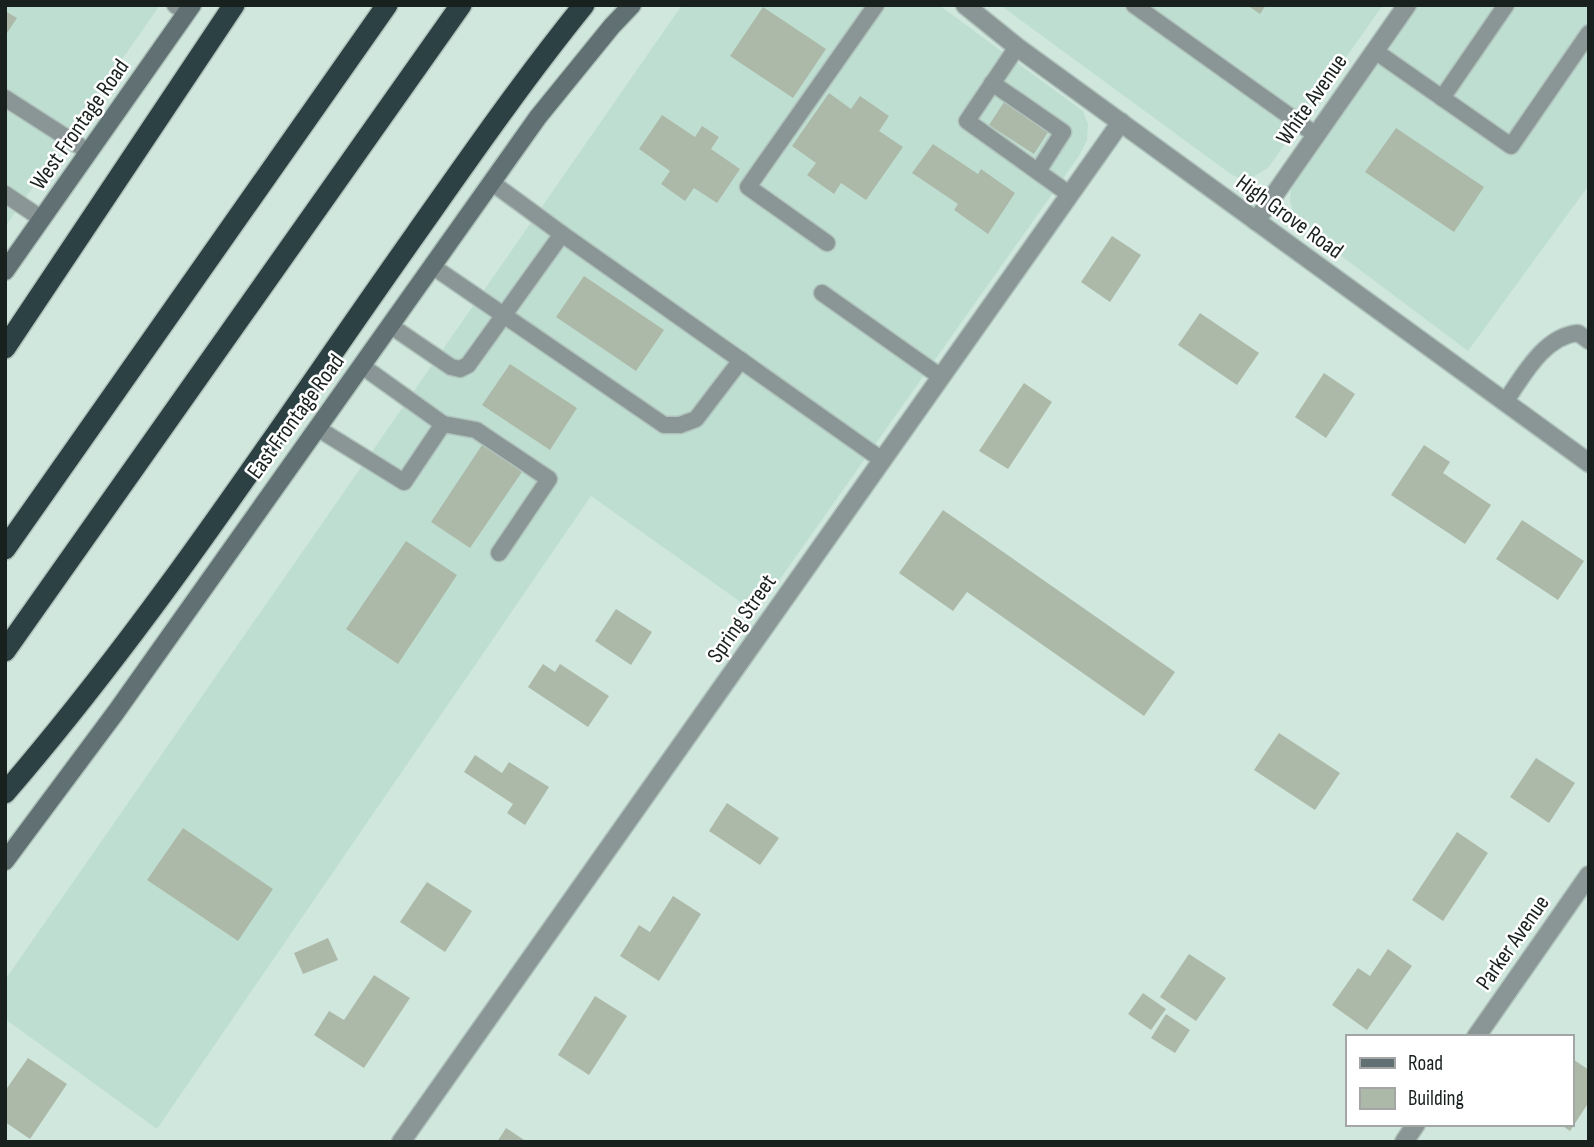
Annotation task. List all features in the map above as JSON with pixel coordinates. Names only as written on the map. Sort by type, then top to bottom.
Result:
[{"type":"highway","points":[[5,348],[234,5]]},
{"type":"highway","points":[[5,549],[387,5]]},
{"type":"highway","points":[[5,651],[461,5]]},
{"type":"highway","points":[[5,793],[84,698],[160,597],[506,106],[584,5]]},
{"type":"street","name":"East Frontage Road","points":[[5,861],[116,712],[538,117],[632,5]]},
{"type":"street","name":"High Grove Road","points":[[965,5],[1017,47],[1589,463]]},
{"type":"street","name":"White Avenue","points":[[1256,221],[1407,5]]},
{"type":"street","name":"West Frontage Road","points":[[5,271],[89,152],[185,8]]},
{"type":"street","name":"Spring Street","points":[[401,1142],[1121,122]]},
{"type":"street","name":"Parker Avenue","points":[[1477,1035],[1589,875]]},
{"type":"street","points":[[1404,1142],[1415,1126]]},
{"type":"lane","points":[[827,243],[748,187],[876,5]]},
{"type":"lane","points":[[1134,5],[1316,135]]},
{"type":"lane","points":[[1442,98],[1506,5]]},
{"type":"lane","points":[[1375,51],[1511,146],[1589,33]]},
{"type":"lane","points":[[1017,47],[967,121],[1069,194]]},
{"type":"lane","points":[[992,83],[1063,132],[1038,172]]},
{"type":"lane","points":[[5,98],[89,152]]},
{"type":"lane","points":[[491,182],[882,460]]},
{"type":"lane","points":[[5,194],[42,219]]},
{"type":"lane","points":[[391,326],[451,367],[460,369],[468,365],[562,234]]},
{"type":"lane","points":[[432,266],[664,425],[680,425],[696,419],[741,360]]},
{"type":"lane","points":[[821,293],[940,377]]},
{"type":"lane","points":[[1505,402],[1535,360],[1565,334],[1578,333],[1589,341]]},
{"type":"lane","points":[[362,366],[443,424],[476,430],[549,479],[499,553]]},
{"type":"lane","points":[[317,428],[404,482],[443,424]]},
{"type":"shaded area","points":[[5,5],[160,5],[5,227]]},
{"type":"shaded area","points":[[682,5],[939,5],[1083,111],[1088,124],[1087,140],[1079,156],[756,613],[591,496],[157,1129],[5,1019],[5,980]]},
{"type":"shaded area","points":[[1000,5],[1383,5],[1268,168],[1253,177],[1243,179],[1232,175]]},
{"type":"shaded area","points":[[1418,5],[1589,5],[1589,185],[1468,351],[1300,225],[1290,201],[1291,188],[1298,175]]},
{"type":"building","points":[[1247,5],[1266,5],[1260,14]]},
{"type":"building","points":[[763,7],[826,49],[793,98],[730,56]]},
{"type":"building","points":[[5,11],[17,18],[5,36]]},
{"type":"building","points":[[829,93],[851,109],[860,96],[889,116],[879,131],[903,147],[866,200],[841,183],[834,194],[807,175],[816,163],[792,146]]},
{"type":"building","points":[[1006,99],[1050,129],[1034,154],[989,125]]},
{"type":"building","points":[[662,115],[695,137],[702,126],[719,137],[711,149],[740,169],[717,203],[694,188],[685,201],[661,184],[670,171],[639,149]]},
{"type":"building","points":[[1396,128],[1484,187],[1454,232],[1365,172]]},
{"type":"building","points":[[933,144],[978,174],[981,169],[1015,193],[988,234],[954,210],[958,204],[912,173]]},
{"type":"building","points":[[1112,236],[1141,255],[1110,302],[1081,282]]},
{"type":"building","points":[[584,276],[664,330],[636,371],[556,317]]},
{"type":"building","points":[[1200,313],[1259,353],[1237,385],[1178,345]]},
{"type":"building","points":[[510,364],[577,408],[550,450],[482,405]]},
{"type":"building","points":[[1324,373],[1355,394],[1326,438],[1295,417]]},
{"type":"building","points":[[1024,383],[1052,402],[1008,469],[979,451]]},
{"type":"building","points":[[484,442],[524,469],[470,548],[431,522]]},
{"type":"building","points":[[1424,445],[1450,462],[1443,473],[1491,505],[1465,544],[1391,495]]},
{"type":"building","points":[[943,510],[1175,672],[1144,716],[967,592],[953,611],[899,573]]},
{"type":"building","points":[[1522,520],[1584,561],[1558,600],[1496,559]]},
{"type":"building","points":[[406,541],[457,575],[398,664],[346,629]]},
{"type":"building","points":[[616,609],[652,632],[631,665],[595,641]]},
{"type":"building","points":[[543,664],[555,672],[560,664],[609,696],[588,727],[528,687]]},
{"type":"building","points":[[1279,733],[1340,773],[1315,810],[1254,770]]},
{"type":"building","points":[[475,755],[502,773],[509,762],[549,787],[525,825],[507,813],[513,804],[464,772]]},
{"type":"building","points":[[1536,758],[1575,783],[1549,823],[1510,797]]},
{"type":"building","points":[[727,803],[779,838],[760,865],[709,831]]},
{"type":"building","points":[[183,828],[273,889],[238,941],[147,880]]},
{"type":"building","points":[[1457,832],[1488,853],[1443,921],[1412,900]]},
{"type":"building","points":[[427,882],[472,911],[445,952],[400,922]]},
{"type":"building","points":[[673,896],[701,914],[659,981],[620,956],[639,925],[650,932]]},
{"type":"building","points":[[328,938],[338,960],[303,974],[294,953]]},
{"type":"building","points":[[1388,949],[1412,966],[1367,1030],[1332,1005],[1358,968],[1370,976]]},
{"type":"building","points":[[1189,954],[1226,978],[1196,1021],[1160,997]]},
{"type":"building","points":[[374,975],[410,998],[364,1068],[314,1035],[329,1011],[344,1020]]},
{"type":"building","points":[[1143,993],[1166,1009],[1151,1030],[1128,1014]]},
{"type":"building","points":[[595,996],[627,1016],[589,1075],[558,1055]]},
{"type":"building","points":[[1166,1014],[1190,1030],[1175,1053],[1151,1038]]},
{"type":"building","points":[[28,1058],[67,1084],[30,1139],[5,1122],[5,1091]]},
{"type":"building","points":[[1573,1059],[1589,1070],[1589,1102],[1570,1131],[1563,1126],[1573,1126]]},
{"type":"building","points":[[506,1128],[527,1142],[497,1142]]}]
